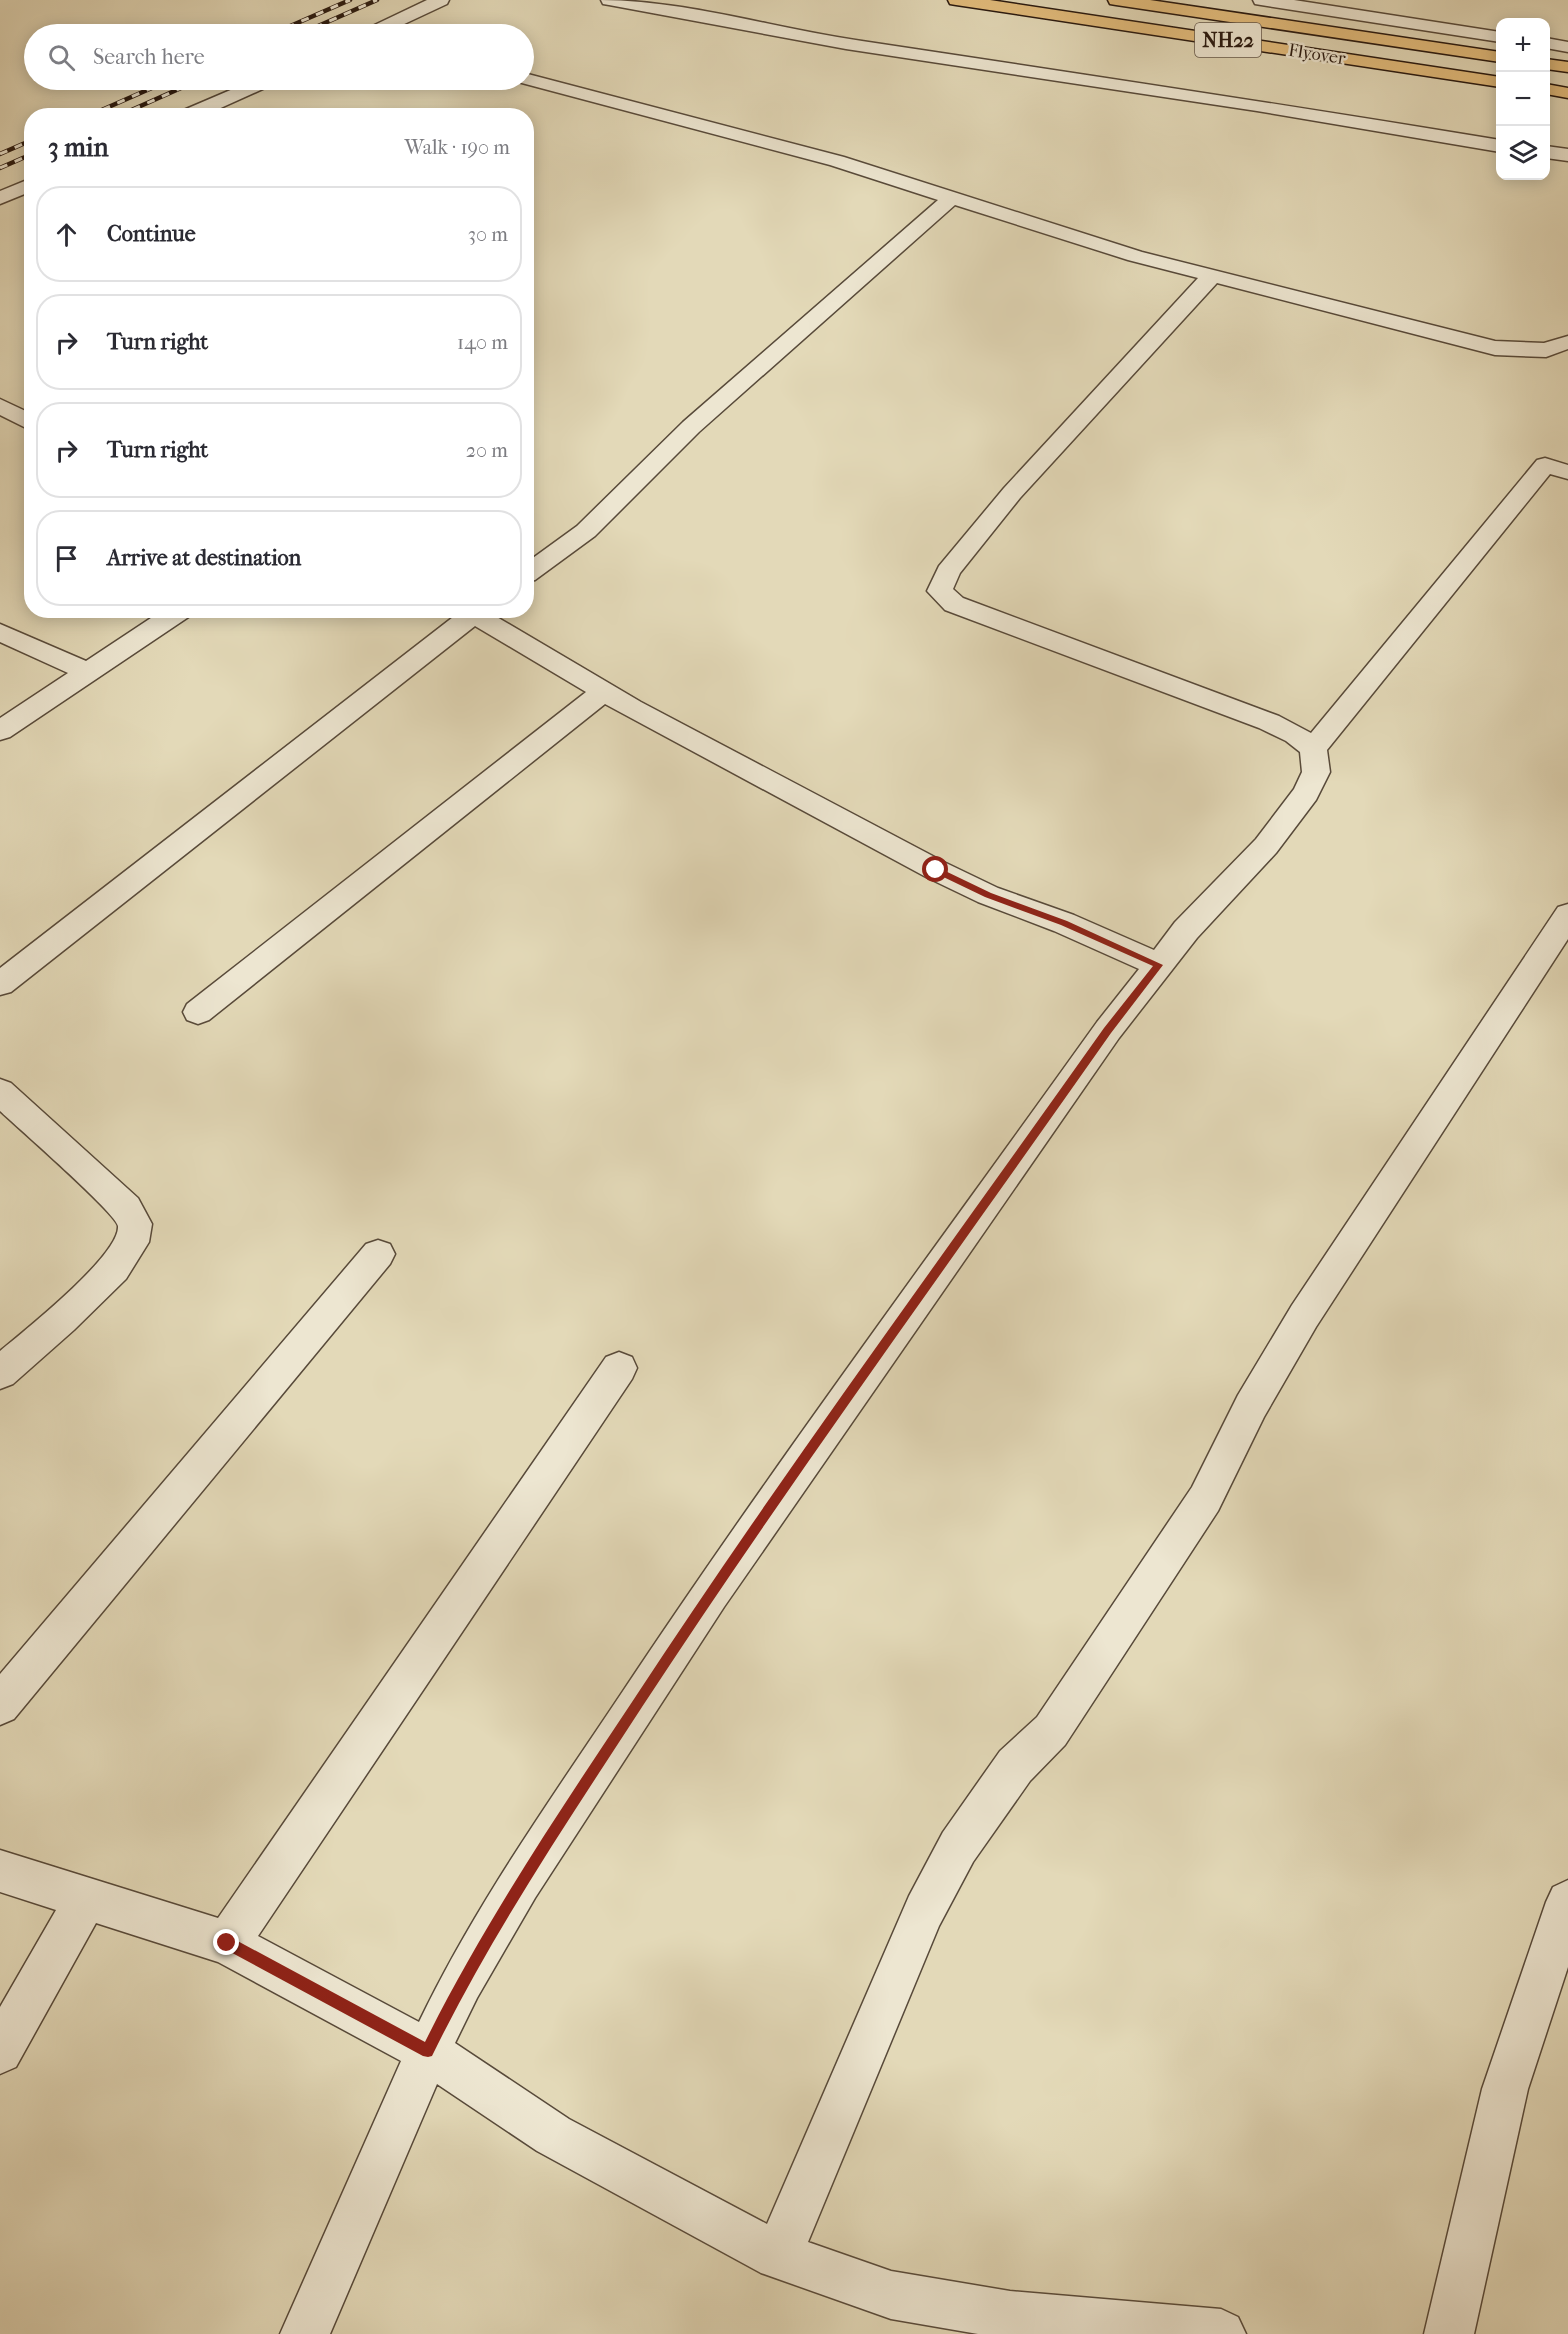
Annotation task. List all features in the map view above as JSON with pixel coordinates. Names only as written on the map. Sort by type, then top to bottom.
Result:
[{"type":"highway","name":"Flyover","points":[[956,0],[1496,81]]},
{"type":"highway","name":"Flyover","points":[[1116,0],[1496,56]]},
{"type":"highway","points":[[1550,65],[1568,67]]},
{"type":"highway","points":[[1550,90],[1568,93]]},
{"type":"street","points":[[394,24],[441,0]]},
{"type":"street","points":[[609,0],[835,42],[1257,105],[1496,145]]},
{"type":"street","points":[[1261,0],[1496,35]]},
{"type":"street","points":[[1550,44],[1568,47]]},
{"type":"street","points":[[534,81],[826,158],[1097,245],[1494,348],[1546,350],[1568,342]]},
{"type":"street","points":[[204,108],[245,90]]},
{"type":"street","points":[[1550,153],[1568,155]]},
{"type":"street","points":[[0,198],[24,188]]},
{"type":"street","points":[[534,569],[586,531],[691,427],[953,197]]},
{"type":"street","points":[[305,2334],[428,2051],[461,1982],[520,1883],[710,1594],[1094,1049],[1186,930],[1266,846],[1306,793],[1316,772],[1313,749],[1296,735],[1269,722],[989,618],[954,603],[940,591],[948,571],[1012,494],[1213,275]]},
{"type":"street","points":[[0,406],[24,420]]},
{"type":"street","points":[[1313,749],[1545,465],[1568,472]]},
{"type":"street","points":[[0,731],[169,618]]},
{"type":"street","points":[[0,984],[465,618]]},
{"type":"street","points":[[483,618],[604,691],[936,870],[988,895],[1064,923],[1159,965]]},
{"type":"street","points":[[0,632],[89,673]]},
{"type":"street","points":[[198,1012],[604,691]]},
{"type":"street","points":[[778,2256],[924,1911],[958,1847],[1015,1766],[1051,1731],[1205,1499],[1251,1406],[1304,1316],[1568,915]]},
{"type":"street","points":[[0,1092],[126,1208],[135,1224],[132,1242],[114,1269],[62,1320],[0,1373]]},
{"type":"street","points":[[0,1705],[378,1254]]},
{"type":"street","points":[[227,1943],[619,1368]]},
{"type":"street","points":[[0,1871],[227,1943],[428,2051],[553,2135],[778,2256],[891,2295],[1010,2315],[1221,2334]]},
{"type":"street","points":[[0,2051],[86,1899]]},
{"type":"street","points":[[1449,2334],[1505,2089],[1568,1902]]},
{"type":"railway","points":[[295,24],[350,0]]},
{"type":"railway","points":[[323,24],[377,0]]},
{"type":"railway","points":[[106,108],[147,90]]},
{"type":"railway","points":[[136,108],[176,90]]},
{"type":"railway","points":[[0,154],[24,144]]},
{"type":"railway","points":[[0,168],[24,158]]},
{"type":"route","points":[[227,1943],[428,2051],[461,1982],[520,1883],[710,1594],[1108,1030],[1159,965],[1064,923],[988,895],[936,870]]}]
